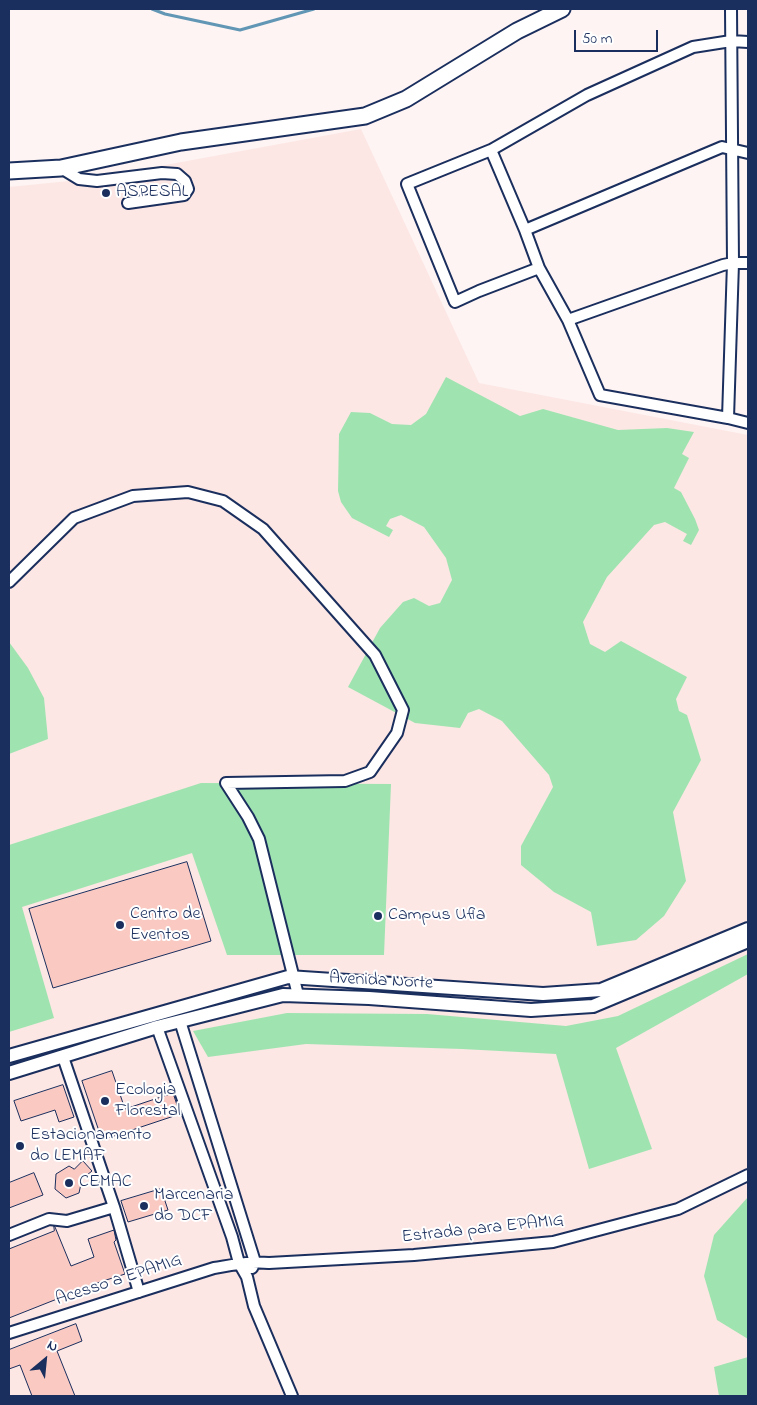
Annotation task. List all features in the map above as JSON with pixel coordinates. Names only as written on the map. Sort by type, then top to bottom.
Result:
[{"type":"main road","points":[[9,171],[61,168],[181,142],[365,116],[406,99],[517,31],[562,9]]},
{"type":"street","points":[[728,418],[733,263],[731,9]]},
{"type":"street","points":[[539,268],[455,302],[407,184],[491,150],[587,96],[693,47],[731,42],[748,42]]},
{"type":"street","points":[[525,230],[722,147],[748,153]]},
{"type":"street","points":[[491,150],[539,268],[568,320],[600,396],[748,423]]},
{"type":"street","points":[[61,168],[79,179],[97,181],[162,173],[177,174],[185,181],[188,189],[184,195],[128,203]]},
{"type":"street","points":[[568,320],[733,263],[748,263]]},
{"type":"street","points":[[9,582],[74,518],[133,496],[188,492],[223,501],[264,529],[375,656],[403,710],[397,733],[370,772],[345,781],[226,784],[248,817],[259,839],[298,995]]},
{"type":"street","name":"Avenida Norte","points":[[9,1056],[288,977],[543,994],[601,990],[748,929]]},
{"type":"street","name":"Avenida Norte","points":[[9,1073],[157,1027],[283,995],[369,998],[531,1010],[593,1006],[748,941]]},
{"type":"street","points":[[180,1021],[255,1262],[247,1277]]},
{"type":"street","points":[[157,1027],[232,1237],[239,1263],[247,1277],[254,1306],[292,1396]]},
{"type":"street","points":[[62,1057],[114,1207],[139,1292]]},
{"type":"street","points":[[197,1138],[214,1132]]},
{"type":"street","name":"Estrada para EPAMIG","points":[[239,1263],[414,1255],[554,1242],[678,1209],[748,1175]]},
{"type":"street","points":[[9,1235],[49,1219],[67,1221],[114,1207]]},
{"type":"street","name":"Acesso a EPAMIG","points":[[9,1333],[214,1268],[239,1263]]},
{"type":"shaded area","name":"Campus Ufla","points":[[361,129],[479,383],[748,435],[748,1396],[9,1396],[9,187],[89,179]]},
{"type":"green space","points":[[446,377],[520,416],[543,409],[618,430],[667,428],[694,432],[682,454],[689,458],[674,488],[681,492],[699,530],[691,545],[683,541],[687,534],[665,522],[654,525],[607,577],[583,622],[590,644],[605,652],[621,641],[687,677],[676,699],[679,711],[687,715],[701,760],[673,812],[686,881],[664,916],[636,940],[597,946],[591,912],[554,892],[521,865],[521,846],[553,787],[549,775],[502,721],[479,709],[468,713],[460,728],[415,723],[348,687],[380,628],[403,602],[414,598],[429,606],[440,603],[452,580],[446,558],[424,527],[401,515],[390,519],[386,526],[393,530],[389,537],[352,518],[341,502],[338,491],[339,434],[351,412],[370,413],[392,424],[411,425],[426,414]]},
{"type":"green space","points":[[9,642],[28,668],[44,698],[48,739],[9,754]]},
{"type":"green space","points":[[201,783],[391,784],[384,955],[227,955],[192,853],[22,907],[54,1018],[9,1032],[9,845]]},
{"type":"green space","points":[[748,954],[748,974],[616,1048],[652,1149],[589,1169],[556,1054],[306,1044],[208,1057],[193,1031],[287,1013],[427,1014],[566,1026],[618,1016]]},
{"type":"green space","points":[[748,1197],[748,1339],[717,1320],[704,1276],[714,1235]]},
{"type":"green space","points":[[748,1357],[748,1396],[719,1396],[714,1367]]},
{"type":"building","name":"Centro de Eventos","points":[[187,862],[211,941],[53,988],[29,909]]},
{"type":"building","name":"Ecologia Florestal","points":[[112,1071],[125,1109],[173,1093],[180,1114],[102,1140],[82,1081]]},
{"type":"building","points":[[63,1085],[74,1117],[59,1122],[55,1110],[21,1121],[14,1101]]},
{"type":"building","name":"CEMAC","points":[[83,1161],[92,1171],[82,1179],[79,1193],[66,1198],[55,1189],[56,1174],[69,1166],[74,1169]]},
{"type":"building","points":[[34,1173],[43,1195],[9,1208],[9,1183]]},
{"type":"building","name":"Marcenaria do DCF","points":[[161,1189],[168,1210],[128,1222],[121,1201]]},
{"type":"building","points":[[54,1226],[71,1266],[94,1257],[88,1239],[114,1230],[116,1240],[114,1242],[125,1274],[9,1318],[9,1249],[54,1231]]},
{"type":"building","points":[[76,1324],[82,1341],[57,1351],[75,1396],[32,1396],[20,1365],[9,1369],[9,1350]]},
{"type":"waterway","points":[[152,9],[165,14],[240,30],[314,9]]},
{"type":"place","name":"ASPESAL","points":[[106,193]]},
{"type":"place","name":"Campus Ufla","points":[[378,916]]},
{"type":"place","name":"Centro de Eventos","points":[[120,925]]},
{"type":"place","name":"Ecologia Florestal","points":[[105,1101]]},
{"type":"place","name":"Estacionamento do LEMAF","points":[[20,1146]]},
{"type":"place","name":"CEMAC","points":[[69,1183]]},
{"type":"place","name":"Marcenaria do DCF","points":[[144,1206]]}]
